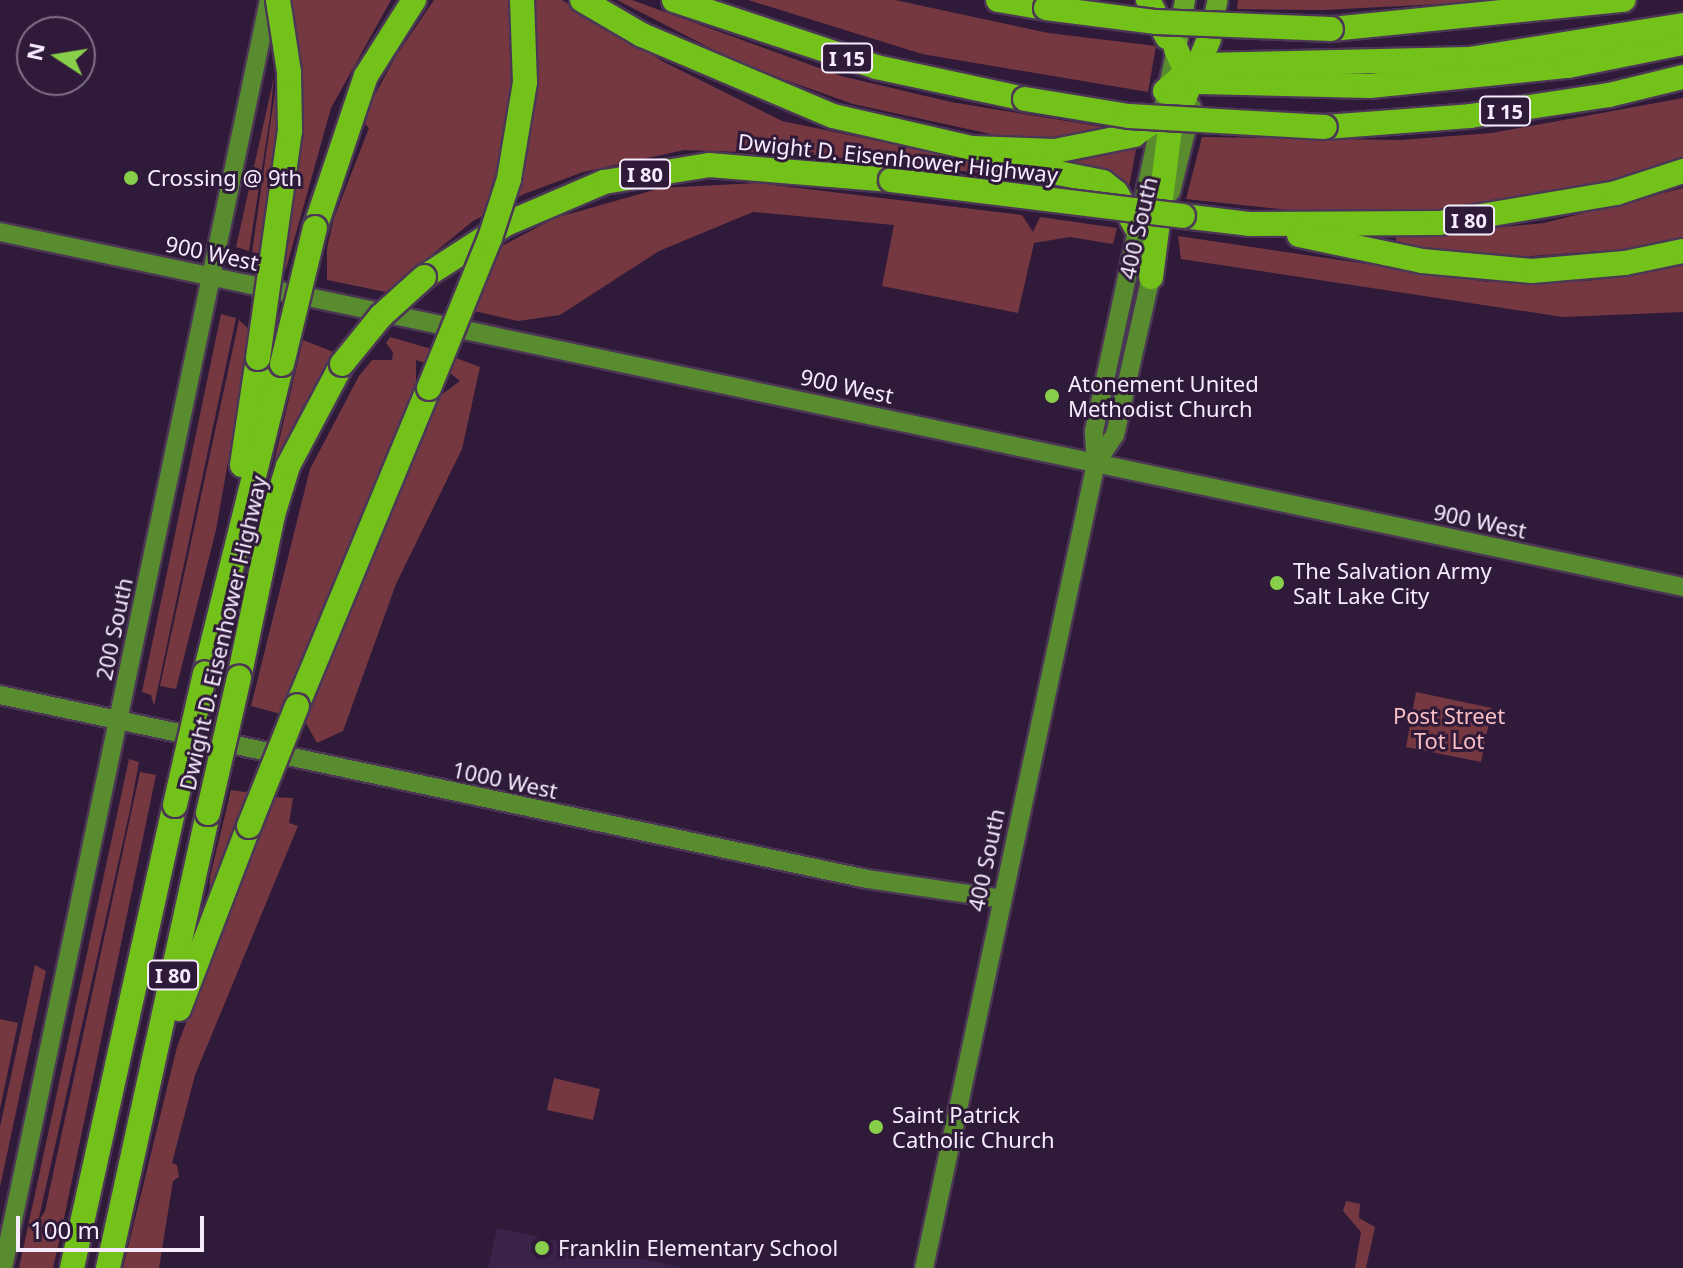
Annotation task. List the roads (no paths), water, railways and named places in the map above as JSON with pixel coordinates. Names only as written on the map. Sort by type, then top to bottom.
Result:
[{"type":"highway","points":[[222,602],[290,131],[289,72],[278,0]]},
{"type":"highway","name":"Dwight D. Eisenhower Highway","points":[[72,1268],[205,673],[315,228],[366,76],[414,0]]},
{"type":"highway","points":[[137,1137],[193,967],[490,238],[516,146],[526,55],[522,0]]},
{"type":"highway","points":[[582,0],[642,35],[833,116],[972,148],[1006,163],[1103,182],[1116,192],[1136,227]]},
{"type":"highway","name":"I 15","points":[[674,0],[876,67],[1025,99],[1129,116],[1325,127],[1470,116],[1609,95],[1683,77]]},
{"type":"highway","points":[[998,0],[1156,22],[1331,29],[1624,0]]},
{"type":"highway","points":[[1148,0],[1182,80],[1151,277]]},
{"type":"highway","points":[[1182,80],[1469,59],[1683,25]]},
{"type":"highway","points":[[972,148],[1083,148],[1134,135],[1182,80],[1209,39]]},
{"type":"highway","points":[[1182,80],[1410,84],[1568,66],[1683,43]]},
{"type":"highway","name":"Dwight D. Eisenhower Highway","points":[[108,1268],[284,478],[315,407],[342,364],[381,316],[424,277],[506,224],[604,182],[709,165],[891,180],[1249,224]]},
{"type":"highway","name":"I 80","points":[[1249,224],[1395,226],[1469,220],[1616,193],[1683,171]]},
{"type":"highway","points":[[1249,224],[1422,261],[1485,268],[1579,269],[1683,251]]},
{"type":"main road","name":"200 South","points":[[3,1268],[269,0]]},
{"type":"main road","name":"400 South","points":[[1096,463],[1115,435],[1151,277],[1182,80],[1185,0]]},
{"type":"main road","points":[[1209,39],[1218,0]]},
{"type":"main road","name":"400 South","points":[[924,1268],[1096,463],[1094,431],[1136,227],[1182,80]]},
{"type":"main road","name":"900 West","points":[[0,232],[1683,587]]},
{"type":"main road","name":"1000 West","points":[[0,695],[851,876],[1002,899]]},
{"type":"place","name":"Crossing @ 9th","points":[[131,178]]},
{"type":"place","name":"Atonement United Methodist Church","points":[[1052,396]]},
{"type":"place","name":"The Salvation Army Salt Lake City","points":[[1277,583]]},
{"type":"place","name":"Saint Patrick Catholic Church","points":[[876,1127]]},
{"type":"place","name":"Franklin Elementary School","points":[[542,1248]]},
{"type":"park label","name":"Post Street Tot Lot","points":[[1449,728]]}]
